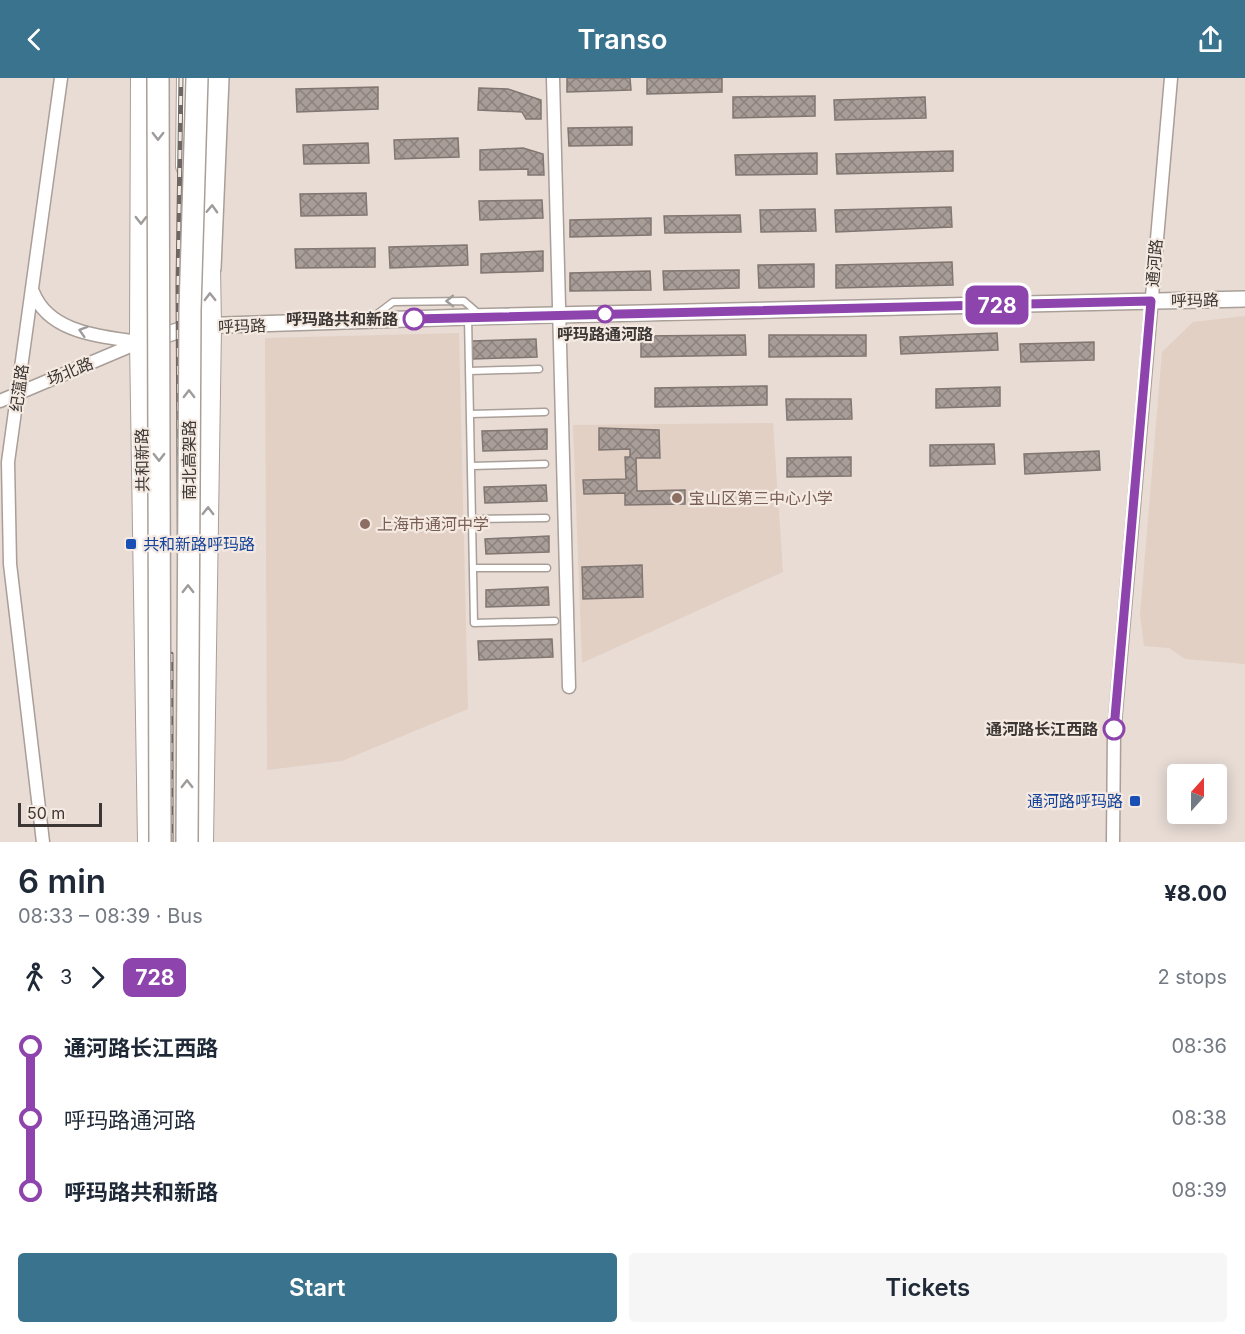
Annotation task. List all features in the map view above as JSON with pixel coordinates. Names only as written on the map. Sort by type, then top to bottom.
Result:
[{"type":"highway","name":"南北高架路","points":[[158,78],[160,842]]},
{"type":"highway","name":"南北高架路","points":[[187,842],[190,310],[197,78]]},
{"type":"highway","points":[[210,268],[218,78]]},
{"type":"main road","name":"共和新路","points":[[141,78],[140,342],[147,842]]},
{"type":"main road","points":[[187,78],[184,136],[189,219],[198,246],[210,268],[203,842]]},
{"type":"main road","points":[[138,842],[136,595],[143,553]]},
{"type":"main road","points":[[207,554],[215,582],[213,842]]},
{"type":"street","name":"纪蕰路","points":[[43,842],[10,564],[8,462],[61,78]]},
{"type":"street","points":[[553,78],[569,687]]},
{"type":"street","name":"通河路","points":[[1113,842],[1114,733],[1171,78]]},
{"type":"street","points":[[32,291],[37,304],[56,321],[96,335],[140,342]]},
{"type":"street","name":"呼玛路","points":[[140,342],[193,327],[475,317],[1245,299]]},
{"type":"street","name":"场北路","points":[[0,401],[140,342]]},
{"type":"lane","points":[[475,317],[469,371],[474,624],[555,621]]},
{"type":"lane","points":[[469,371],[539,369]]},
{"type":"lane","points":[[470,414],[545,412]]},
{"type":"lane","points":[[471,466],[545,464]]},
{"type":"lane","points":[[472,519],[546,518]]},
{"type":"lane","points":[[473,568],[547,568]]},
{"type":"shaded area","points":[[1245,316],[1245,664],[1185,659],[1169,648],[1144,646],[1140,615],[1162,352],[1193,322]]},
{"type":"shaded area","name":"上海市通河中学","points":[[459,333],[468,709],[342,761],[267,770],[265,338]]},
{"type":"shaded area","name":"宝山区第三中心小学","points":[[773,423],[783,572],[582,663],[573,425]]},
{"type":"building","points":[[567,78],[630,78],[631,90],[567,92]]},
{"type":"building","points":[[647,78],[722,78],[722,92],[647,94]]},
{"type":"building","points":[[378,87],[378,109],[297,112],[296,89]]},
{"type":"building","points":[[479,88],[508,89],[541,100],[541,119],[526,119],[522,112],[478,110]]},
{"type":"building","points":[[815,96],[815,116],[733,118],[733,97]]},
{"type":"building","points":[[925,97],[926,118],[835,120],[834,100]]},
{"type":"building","points":[[632,127],[632,145],[569,146],[568,128]]},
{"type":"building","points":[[458,138],[459,157],[395,159],[394,140]]},
{"type":"building","points":[[368,143],[369,163],[304,164],[303,145]]},
{"type":"building","points":[[523,148],[543,154],[544,175],[528,175],[528,169],[480,170],[480,150]]},
{"type":"building","points":[[953,151],[953,171],[837,174],[836,154]]},
{"type":"building","points":[[817,153],[817,174],[736,175],[735,155]]},
{"type":"building","points":[[366,193],[367,215],[301,216],[300,194]]},
{"type":"building","points":[[542,200],[543,218],[480,220],[479,201]]},
{"type":"building","points":[[951,207],[952,227],[836,232],[835,210]]},
{"type":"building","points":[[815,209],[816,231],[761,232],[760,210]]},
{"type":"building","points":[[740,215],[741,232],[665,233],[664,216]]},
{"type":"building","points":[[651,218],[651,235],[570,237],[570,220]]},
{"type":"building","points":[[467,245],[468,265],[390,268],[389,247]]},
{"type":"building","points":[[375,248],[375,267],[296,268],[295,249]]},
{"type":"building","points":[[543,251],[543,271],[481,273],[481,254]]},
{"type":"building","points":[[952,262],[953,285],[836,288],[836,265]]},
{"type":"building","points":[[814,264],[814,287],[759,288],[758,265]]},
{"type":"building","points":[[739,270],[739,288],[664,290],[663,271]]},
{"type":"building","points":[[650,271],[651,290],[570,291],[570,273]]},
{"type":"building","points":[[997,333],[998,350],[901,354],[900,337]]},
{"type":"building","points":[[745,335],[746,355],[641,357],[641,336]]},
{"type":"building","points":[[769,335],[866,335],[866,356],[769,357]]},
{"type":"building","points":[[536,339],[537,357],[473,359],[472,341]]},
{"type":"building","points":[[1094,342],[1094,360],[1021,362],[1020,344]]},
{"type":"building","points":[[767,386],[767,405],[655,407],[655,388]]},
{"type":"building","points":[[1000,387],[1000,406],[936,408],[936,389]]},
{"type":"building","points":[[786,399],[851,399],[852,419],[787,420]]},
{"type":"building","points":[[599,428],[659,430],[660,458],[636,458],[637,491],[685,490],[685,504],[625,505],[625,493],[584,494],[583,480],[626,479],[625,457],[630,457],[630,449],[599,450]]},
{"type":"building","points":[[547,429],[547,449],[483,451],[482,431]]},
{"type":"building","points":[[994,444],[995,464],[930,466],[930,445]]},
{"type":"building","points":[[1099,451],[1100,470],[1025,474],[1024,454]]},
{"type":"building","points":[[851,457],[851,476],[787,477],[787,458]]},
{"type":"building","points":[[546,485],[547,501],[485,503],[484,487]]},
{"type":"building","points":[[549,536],[549,552],[486,554],[485,539]]},
{"type":"building","points":[[642,565],[643,597],[583,599],[582,567]]},
{"type":"building","points":[[548,587],[549,605],[486,607],[486,590]]},
{"type":"building","points":[[552,639],[553,657],[479,660],[478,641]]},
{"type":"railway","points":[[181,78],[178,286],[181,842]]},
{"type":"railway","points":[[171,654],[171,842]]},
{"type":"bus line","name":"728","points":[[414,319],[1151,301],[1114,729]]},
{"type":"place","name":"呼玛路通河路","points":[[605,314]]},
{"type":"place","name":"呼玛路共和新路","points":[[414,319]]},
{"type":"place","name":"宝山区第三中心小学","points":[[677,498]]},
{"type":"place","name":"上海市通河中学","points":[[365,524]]},
{"type":"place","name":"共和新路呼玛路","points":[[131,544]]},
{"type":"place","name":"通河路长江西路","points":[[1114,729]]},
{"type":"place","name":"通河路呼玛路","points":[[1135,801]]}]
